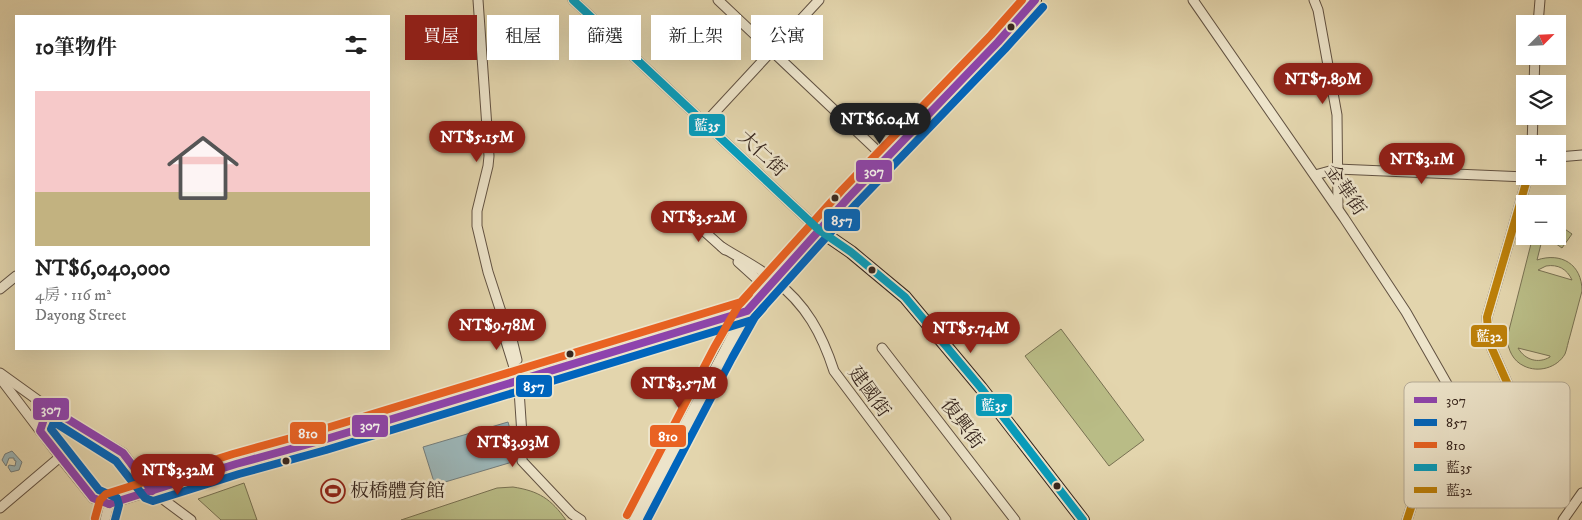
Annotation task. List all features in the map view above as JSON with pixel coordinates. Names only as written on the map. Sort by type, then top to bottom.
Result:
[{"type":"main road","points":[[636,520],[747,311],[1035,0]]},
{"type":"main road","points":[[820,230],[851,252],[905,297],[981,388],[1083,520]]},
{"type":"street","points":[[478,0],[483,94],[489,156],[477,212],[477,226],[488,272],[503,318],[503,332],[518,380],[522,461],[572,514],[581,520]]},
{"type":"street","name":"大仁街","points":[[573,0],[820,230]]},
{"type":"street","points":[[718,0],[751,31]]},
{"type":"street","points":[[805,15],[819,0]]},
{"type":"street","name":"金華街","points":[[1193,0],[1338,208],[1406,312],[1445,382]]},
{"type":"street","points":[[1314,0],[1318,10],[1337,115],[1338,208]]},
{"type":"street","points":[[1539,15],[1540,0]]},
{"type":"street","points":[[705,123],[762,60]]},
{"type":"street","points":[[782,60],[886,159]]},
{"type":"street","points":[[1566,156],[1582,155]]},
{"type":"street","points":[[1315,176],[1338,169],[1516,176]]},
{"type":"street","points":[[1507,382],[1489,342],[1487,317],[1526,185]]},
{"type":"street","name":"建國街","points":[[695,220],[722,247],[806,311],[825,344],[834,371],[946,520]]},
{"type":"street","points":[[0,289],[15,277]]},
{"type":"street","points":[[0,378],[93,498],[109,504],[236,464],[332,437],[747,311]]},
{"type":"street","name":"復興街","points":[[882,348],[920,394],[1015,520]]},
{"type":"street","points":[[0,373],[48,407],[123,453],[152,491],[191,520]]},
{"type":"street","points":[[40,431],[48,407]]},
{"type":"street","points":[[0,508],[60,457]]},
{"type":"street","points":[[1563,520],[1582,493]]},
{"type":"street","points":[[105,520],[109,504]]},
{"type":"street","points":[[1407,520],[1411,508]]},
{"type":"green space","points":[[1566,230],[1572,234],[1566,242]]},
{"type":"green space","points":[[1531,245],[1541,245],[1537,260],[1554,258],[1568,262],[1574,267],[1581,282],[1582,291],[1566,352],[1562,359],[1552,366],[1535,369],[1520,364],[1514,358],[1507,338]],"holes":[[[1546,266],[1562,268],[1572,280],[1538,270]],[[1518,348],[1550,356],[1541,360],[1532,360]]]},
{"type":"green space","points":[[1061,329],[1144,440],[1109,466],[1025,356]]},
{"type":"green space","points":[[244,483],[257,520],[221,520],[198,499]]},
{"type":"green space","points":[[513,487],[544,497],[566,520],[401,520],[497,488]]},
{"type":"water","points":[[508,422],[519,460],[435,485],[423,447]]},
{"type":"water","points":[[12,451],[22,462],[19,470],[11,472],[8,467],[9,465],[15,466],[16,461],[14,458],[9,458],[6,466],[2,460],[5,454]]},
{"type":"transit line","name":"藍35","points":[[573,0],[819,230],[851,252],[905,297],[981,388],[1083,520]]},
{"type":"transit line","name":"810","points":[[95,518],[100,500],[106,494],[233,454],[320,430],[741,302],[842,190],[991,35],[1022,0]]},
{"type":"transit line","name":"307","points":[[109,504],[236,464],[323,440],[747,311],[849,197],[998,42],[1035,0]]},
{"type":"transit line","name":"857","points":[[115,520],[119,505],[117,498],[99,490],[51,429],[54,422],[116,461],[145,498],[153,501],[752,320],[856,204],[1043,7]]},
{"type":"transit line","name":"藍32","points":[[1507,382],[1489,342],[1487,317],[1525,185]]},
{"type":"transit line","name":"810","points":[[627,515],[714,348],[738,306],[749,294]]},
{"type":"transit line","name":"857","points":[[647,520],[732,358],[755,317],[763,308]]},
{"type":"transit line","name":"307","points":[[109,504],[93,498],[40,431],[48,407],[123,453],[152,491]]},
{"type":"transit line","name":"藍32","points":[[1407,520],[1411,508]]},
{"type":"place","name":"板橋體育館","points":[[333,491]]}]
